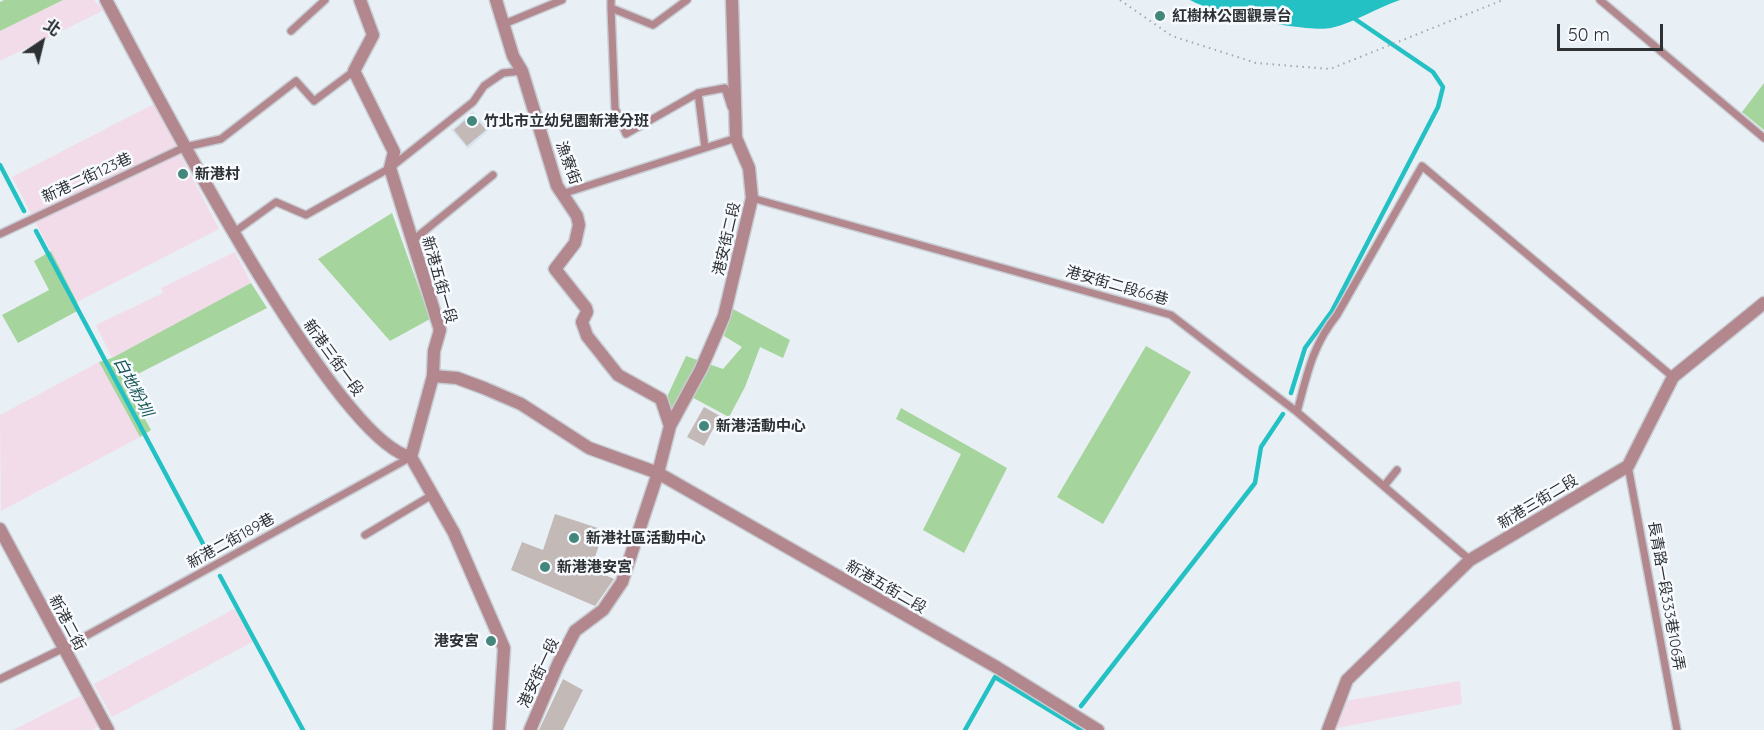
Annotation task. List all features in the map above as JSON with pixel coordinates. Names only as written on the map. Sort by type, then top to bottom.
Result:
[{"type":"street","name":"新港三街一段","points":[[106,0],[233,233],[301,343],[369,430],[400,455],[411,458]]},
{"type":"street","points":[[354,71],[373,35],[360,0]]},
{"type":"street","name":"漁寮街","points":[[496,0],[513,56],[522,71],[557,186],[577,216],[578,234],[555,269],[586,308],[587,312],[582,322],[584,331],[618,375],[661,399],[670,426]]},
{"type":"street","name":"港安街二段","points":[[658,473],[670,426],[701,369],[724,316],[752,198],[749,168],[736,138],[732,0]]},
{"type":"street","name":"新港五街一段","points":[[354,71],[394,152],[390,168],[440,330],[434,351],[433,376],[411,458]]},
{"type":"street","points":[[1628,466],[1673,377],[1764,303]]},
{"type":"street","points":[[433,376],[457,378],[522,404],[589,448],[658,473]]},
{"type":"street","points":[[411,458],[454,533],[504,648],[499,730]]},
{"type":"street","name":"新港三街二段","points":[[1328,730],[1347,680],[1470,560],[1628,466]]},
{"type":"street","name":"港安街一段","points":[[530,730],[558,664],[575,632],[603,610],[622,582],[658,473]]},
{"type":"street","name":"新港五街二段","points":[[658,473],[998,668],[1098,730]]},
{"type":"street","name":"新港二街","points":[[0,530],[108,730]]},
{"type":"lane","points":[[291,31],[325,0]]},
{"type":"lane","points":[[504,24],[562,0]]},
{"type":"lane","points":[[687,0],[653,25],[611,4],[615,108],[627,134],[698,93],[725,88],[735,120]]},
{"type":"lane","points":[[1600,0],[1764,138]]},
{"type":"lane","name":"新港二街123巷","points":[[0,234],[185,147],[221,139],[296,81],[314,101],[354,71]]},
{"type":"lane","points":[[233,233],[276,202],[306,215],[390,168],[473,102],[484,86],[503,73],[522,71]]},
{"type":"lane","points":[[698,93],[705,148]]},
{"type":"lane","points":[[562,194],[736,138]]},
{"type":"lane","points":[[1298,412],[1313,353],[1322,334],[1337,315],[1422,166],[1673,377]]},
{"type":"lane","points":[[412,241],[493,175]]},
{"type":"lane","name":"港安街二段66巷","points":[[752,198],[1171,315],[1298,412],[1470,560]]},
{"type":"lane","name":"新港二街189巷","points":[[0,679],[64,648],[411,458]]},
{"type":"lane","name":"長青路一段333巷106弄","points":[[1628,466],[1677,730]]},
{"type":"lane","points":[[1384,486],[1397,470]]},
{"type":"lane","points":[[365,535],[432,495]]},
{"type":"path","points":[[1120,0],[1172,36],[1256,63],[1330,69],[1503,0]]},
{"type":"shaded area","points":[[63,0],[94,0],[104,10],[0,61],[0,31]]},
{"type":"shaded area","points":[[154,104],[219,229],[77,302],[12,177]]},
{"type":"shaded area","name":"竹北市立幼兒園新港分班","points":[[473,111],[489,130],[468,149],[451,130]]},
{"type":"shaded area","points":[[235,252],[251,283],[112,358],[96,325],[163,293],[161,288]]},
{"type":"shaded area","points":[[99,362],[140,437],[1,511],[0,415]]},
{"type":"shaded area","points":[[236,608],[254,641],[112,717],[94,684]]},
{"type":"shaded area","points":[[1460,681],[1462,704],[1337,728],[1345,701]]},
{"type":"shaded area","points":[[84,694],[101,726],[92,730],[13,730]]},
{"type":"green space","points":[[4,0],[63,0],[0,31],[0,2]]},
{"type":"green space","points":[[1764,83],[1764,130],[1742,112]]},
{"type":"green space","points":[[392,213],[430,319],[390,341],[318,259]]},
{"type":"green space","points":[[51,251],[79,310],[18,343],[2,315],[49,290],[34,261]]},
{"type":"green space","points":[[251,283],[267,308],[124,381],[151,430],[140,437],[99,362],[112,358]]},
{"type":"green space","points":[[733,309],[790,340],[783,358],[760,347],[745,387],[729,417],[686,394],[670,424],[659,414],[686,356],[723,369],[742,347],[724,336]]},
{"type":"green space","points":[[1146,346],[1191,372],[1103,524],[1057,497]]},
{"type":"green space","points":[[901,408],[1007,468],[964,553],[923,530],[961,454],[896,419]]},
{"type":"water","points":[[1190,0],[1400,0],[1357,19],[1331,28],[1319,29],[1282,25],[1238,16]]},
{"type":"building","name":"竹北市立幼兒園新港分班","points":[[472,114],[486,130],[467,146],[454,130]]},
{"type":"building","name":"新港活動中心","points":[[704,407],[720,416],[704,446],[687,437]]},
{"type":"building","points":[[555,514],[604,530],[591,569],[614,579],[595,606],[511,570],[522,542],[543,550]]},
{"type":"building","points":[[563,679],[583,690],[563,730],[539,730]]},
{"type":"waterway","points":[[1291,393],[1305,348],[1332,311],[1438,107],[1443,87],[1433,72],[1352,17]]},
{"type":"waterway","name":"白地粉圳","points":[[0,165],[24,211]]},
{"type":"waterway","name":"白地粉圳","points":[[36,231],[209,555]]},
{"type":"waterway","points":[[1081,706],[1255,483],[1261,447],[1283,414]]},
{"type":"waterway","name":"白地粉圳","points":[[220,576],[303,730]]},
{"type":"waterway","points":[[965,730],[995,677],[1082,730]]},
{"type":"place","name":"紅樹林公園觀景台","points":[[1160,16]]},
{"type":"place","name":"竹北市立幼兒園新港分班","points":[[472,121]]},
{"type":"place","name":"新港村","points":[[183,174]]},
{"type":"place","name":"新港活動中心","points":[[704,426]]},
{"type":"place","name":"新港社區活動中心","points":[[574,538]]},
{"type":"place","name":"新港港安宮","points":[[545,567]]},
{"type":"place","name":"港安宮","points":[[491,641]]}]
